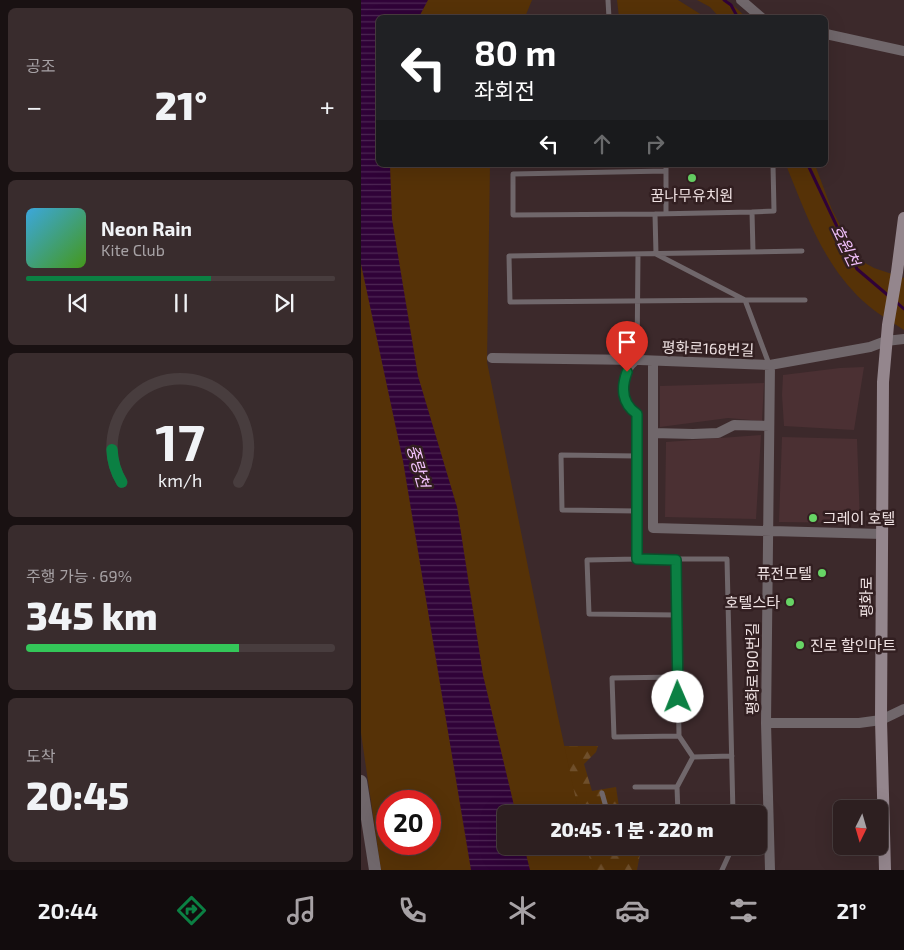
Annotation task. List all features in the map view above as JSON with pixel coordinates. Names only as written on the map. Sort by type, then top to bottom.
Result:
[{"type":"main road","name":"평화로","points":[[885,870],[881,720],[883,382],[888,325],[904,218]]},
{"type":"street","points":[[741,0],[758,15]]},
{"type":"street","points":[[828,34],[904,51]]},
{"type":"street","name":"평화로168번길","points":[[883,534],[653,528],[653,361],[770,365],[904,339]]},
{"type":"street","points":[[492,358],[653,361]]},
{"type":"street","name":"평화로190번길","points":[[770,365],[766,723],[859,723],[881,720],[904,709]]},
{"type":"street","points":[[653,433],[718,433],[734,425],[769,426]]},
{"type":"street","points":[[766,723],[770,870]]},
{"type":"street","points":[[361,780],[375,870]]},
{"type":"lane","points":[[608,0],[609,15]]},
{"type":"lane","points":[[666,167],[666,214]]},
{"type":"lane","points":[[666,172],[513,174],[513,216],[774,211],[773,167]]},
{"type":"lane","points":[[752,212],[753,252]]},
{"type":"lane","points":[[655,214],[656,254]]},
{"type":"lane","points":[[802,251],[509,256],[510,302],[805,300]]},
{"type":"lane","points":[[637,559],[637,414],[625,402],[624,384],[627,372],[639,360],[638,254]]},
{"type":"lane","points":[[656,254],[745,300],[770,365]]},
{"type":"lane","points":[[637,456],[561,455],[562,510],[637,511]]},
{"type":"lane","points":[[677,615],[589,614],[587,560],[727,559],[733,805]]},
{"type":"lane","points":[[676,560],[679,736],[693,757]]},
{"type":"lane","points":[[678,677],[612,678],[614,737],[679,736]]},
{"type":"lane","points":[[693,757],[732,756]]},
{"type":"lane","points":[[678,805],[677,786],[693,757]]},
{"type":"lane","points":[[635,787],[677,786]]},
{"type":"lane","points":[[602,793],[605,805]]},
{"type":"lane","points":[[722,870],[729,855]]},
{"type":"shaded area","points":[[864,367],[854,430],[784,426],[783,375]]},
{"type":"shaded area","points":[[764,383],[762,421],[728,418],[660,427],[660,386]]},
{"type":"shaded area","points":[[761,435],[756,519],[665,517],[666,442]]},
{"type":"shaded area","points":[[782,437],[857,439],[860,523],[779,522]]},
{"type":"green space","points":[[361,0],[532,0],[526,15],[376,15],[376,167],[490,167],[487,362],[577,805],[497,805],[497,855],[589,855],[593,870],[381,870],[379,855],[441,855],[441,790],[376,790],[376,836],[361,733]]},
{"type":"green space","points":[[617,0],[678,0],[702,15],[619,15]]},
{"type":"green space","points":[[697,0],[727,0],[744,15],[717,15],[710,7]]},
{"type":"green space","points":[[787,167],[816,167],[832,210],[858,259],[874,268],[904,278],[904,330],[878,313],[849,287],[826,255]]},
{"type":"green space","points":[[560,746],[598,746],[596,752],[584,764],[592,791],[616,787],[619,805],[556,805]]},
{"type":"green space","points":[[566,855],[640,855],[637,870],[569,870]]},
{"type":"water","name":"중랑천","points":[[361,0],[428,0],[420,15],[376,15],[376,167],[390,167],[392,219],[418,376],[457,507],[483,675],[514,805],[497,805],[497,855],[526,855],[530,870],[471,870],[403,461],[361,264]]},
{"type":"waterway","name":"호원천","points":[[724,0],[731,5],[736,15]]},
{"type":"waterway","name":"호원천","points":[[809,167],[857,269],[890,297]]},
{"type":"waterway","name":"호원천","points":[[895,301],[904,309]]},
{"type":"place","name":"꿈나무유치원","points":[[692,178]]},
{"type":"place","name":"그레이 호텔","points":[[813,518]]},
{"type":"place","name":"퓨전모텔","points":[[822,573]]},
{"type":"place","name":"호텔스타","points":[[790,602]]},
{"type":"place","name":"진로 할인마트","points":[[800,645]]},
{"type":"route","points":[[627,372],[624,384],[625,402],[637,414],[637,559],[676,560],[678,697]]}]
